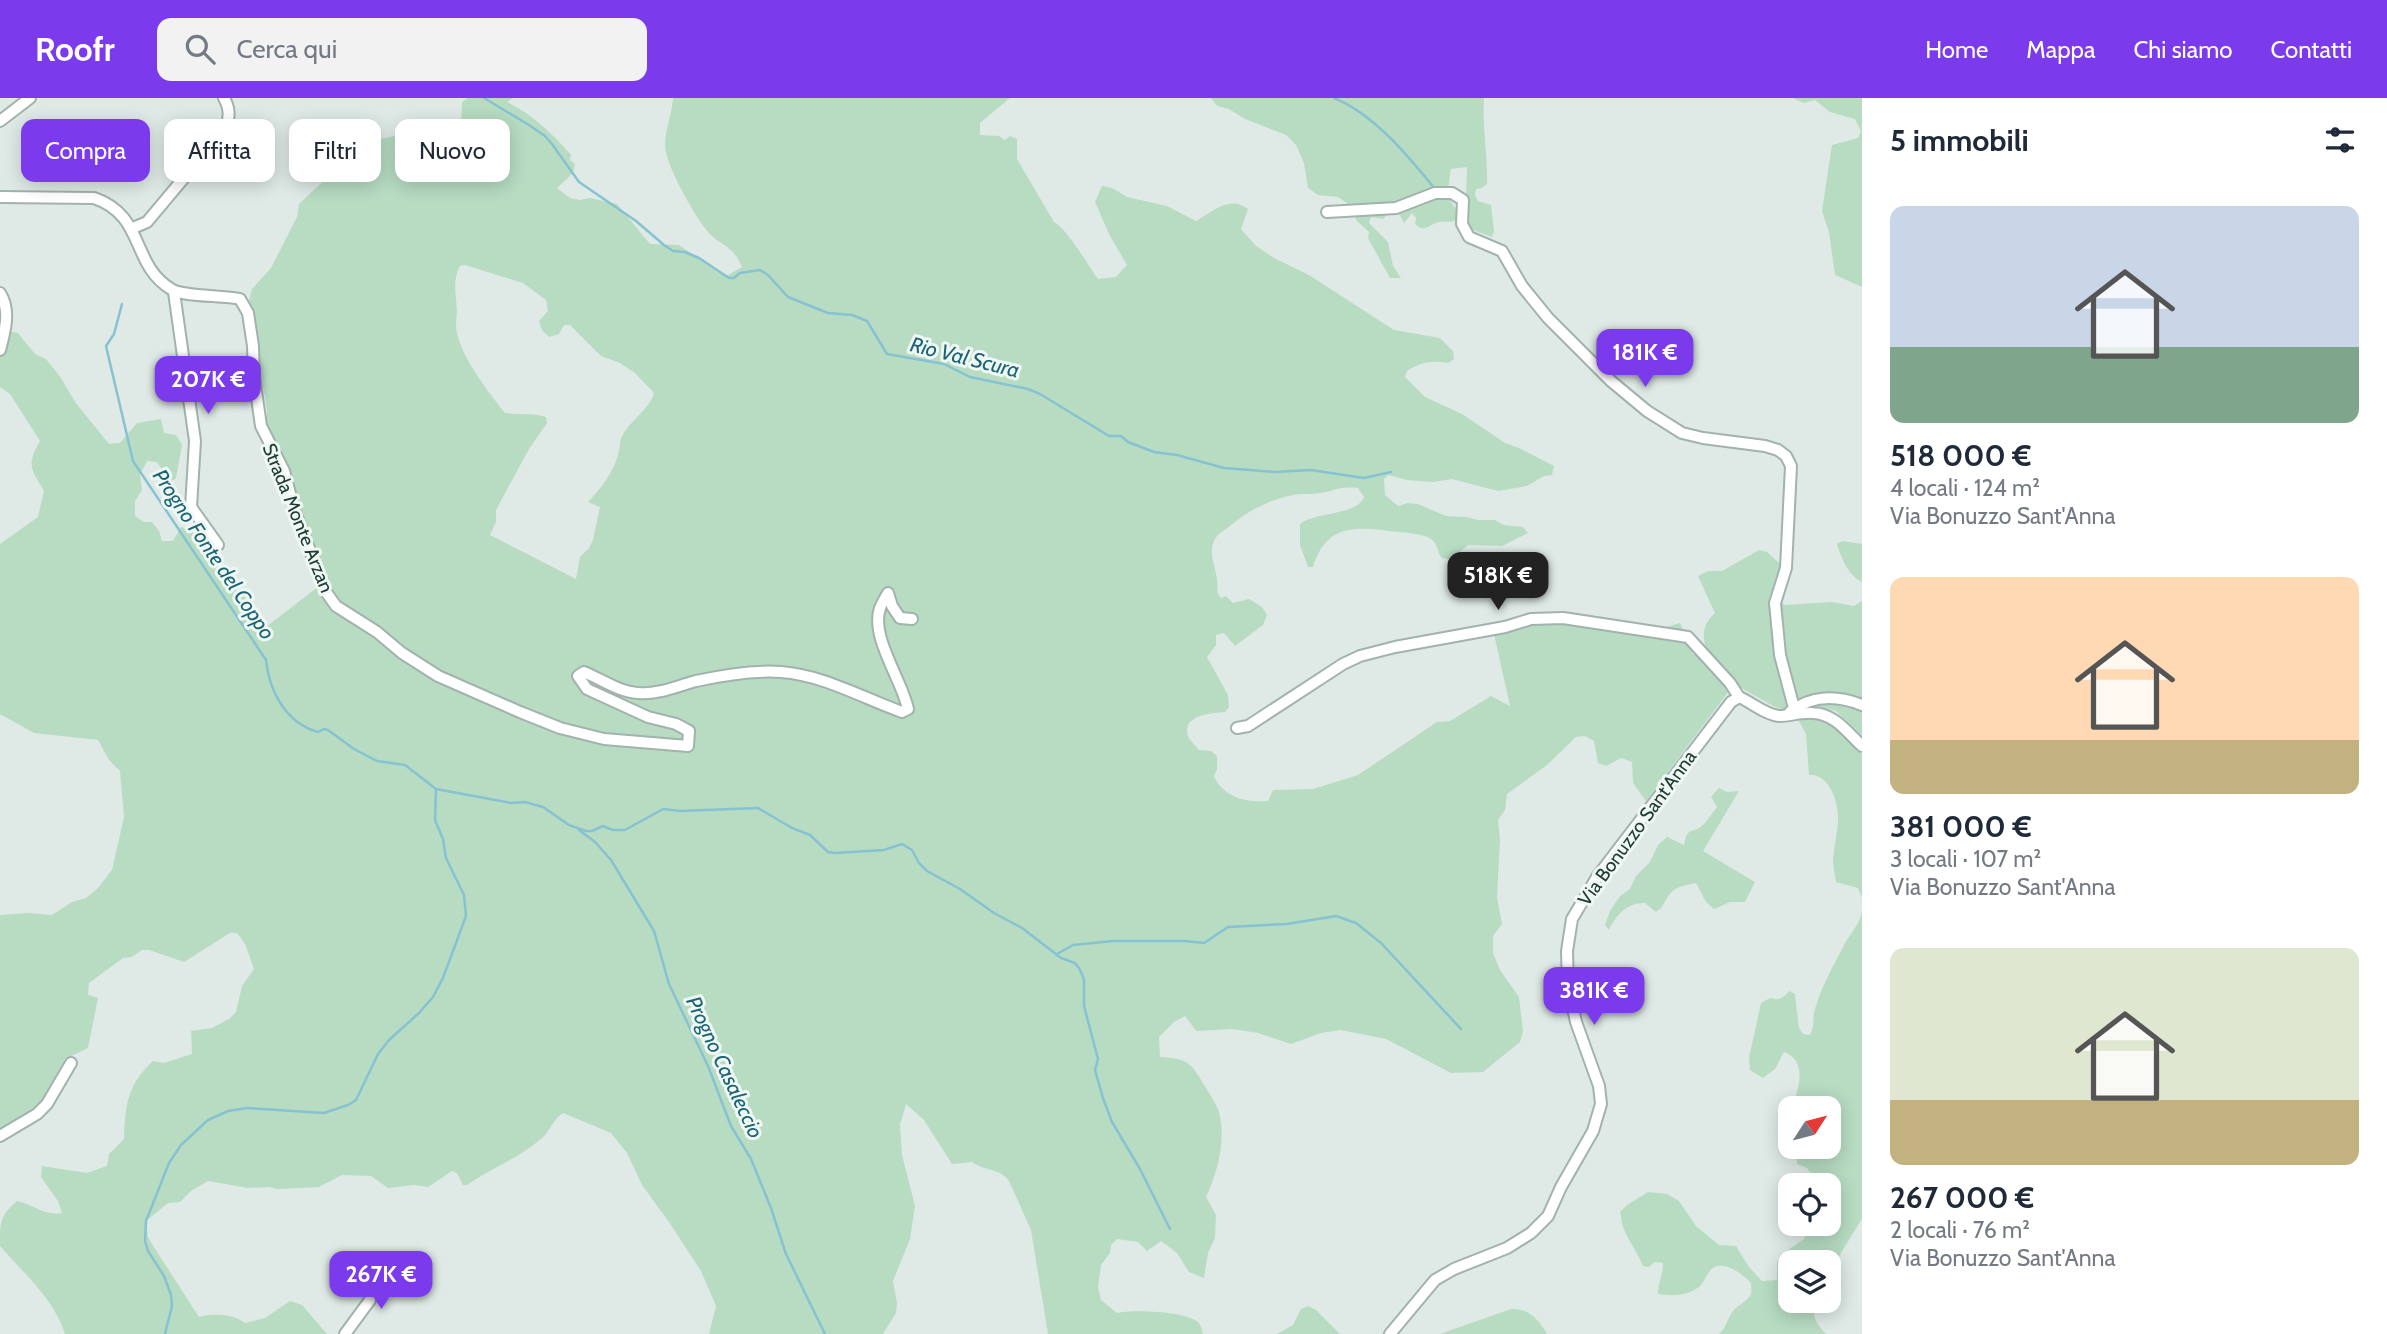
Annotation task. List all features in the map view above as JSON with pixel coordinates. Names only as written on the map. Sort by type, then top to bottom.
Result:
[{"type":"street","points":[[0,121],[30,98]]},
{"type":"street","points":[[133,228],[147,222],[225,129],[229,116],[224,98]]},
{"type":"street","points":[[1327,212],[1396,208],[1434,193],[1452,193],[1458,196],[1463,200],[1462,223],[1469,237],[1502,251],[1522,286],[1548,318],[1611,381],[1647,411],[1682,433],[1765,446],[1786,456],[1791,466],[1786,568],[1775,603],[1780,655],[1791,711]]},
{"type":"street","points":[[0,197],[94,198],[108,202],[133,228],[142,254],[158,280],[174,292],[195,440],[191,507],[218,545]]},
{"type":"street","name":"Strada Monte Arzan","points":[[174,292],[240,299],[248,313],[261,426],[284,471],[295,512],[326,592],[336,606],[438,676],[560,728],[636,743],[688,746],[689,731],[676,724],[648,717],[587,689],[578,676],[584,672],[620,689],[639,694],[663,691],[721,676],[758,671],[784,672],[838,685],[902,712],[908,709],[905,696],[880,636],[879,610],[888,593],[900,618],[912,619]]},
{"type":"street","points":[[0,293],[4,299],[7,324],[0,350]]},
{"type":"street","points":[[1237,728],[1248,726],[1343,664],[1360,656],[1462,633],[1563,618],[1688,637],[1730,683],[1739,697],[1771,714],[1781,716],[1805,701],[1825,697],[1862,705]]},
{"type":"street","name":"Via Bonuzzo Sant'Anna","points":[[1390,1334],[1435,1280],[1454,1269],[1507,1248],[1531,1234],[1548,1216],[1592,1131],[1601,1104],[1599,1086],[1576,1022],[1569,985],[1567,951],[1572,919],[1597,877],[1731,702],[1739,697]]},
{"type":"street","points":[[1791,711],[1825,715],[1838,722],[1862,746]]},
{"type":"street","points":[[0,1136],[37,1114],[47,1104],[71,1063]]},
{"type":"street","points":[[345,1334],[370,1300],[378,1271]]},
{"type":"green space","points":[[468,98],[513,98],[507,102],[542,125],[571,155],[570,160],[575,164],[573,173],[557,188],[570,198],[590,198],[617,204],[650,244],[679,245],[716,271],[728,275],[742,267],[739,260],[703,226],[682,191],[666,154],[665,140],[673,98],[1010,98],[980,123],[980,135],[999,136],[1005,140],[1010,136],[1017,139],[1017,159],[1054,222],[1071,239],[1098,279],[1116,277],[1127,265],[1095,202],[1102,186],[1112,188],[1127,197],[1167,206],[1196,221],[1222,206],[1241,205],[1248,209],[1241,229],[1256,246],[1309,275],[1394,330],[1440,338],[1453,351],[1454,359],[1448,363],[1432,362],[1416,366],[1407,371],[1405,377],[1425,397],[1462,414],[1505,443],[1554,466],[1552,475],[1544,476],[1527,486],[1498,491],[1452,479],[1433,482],[1388,475],[1384,479],[1385,495],[1398,506],[1418,504],[1446,516],[1495,520],[1504,525],[1523,527],[1528,533],[1502,546],[1468,545],[1451,559],[1442,558],[1433,541],[1424,536],[1371,529],[1346,530],[1327,541],[1313,567],[1308,567],[1300,545],[1300,524],[1360,503],[1364,497],[1358,488],[1347,488],[1299,494],[1272,501],[1246,514],[1218,535],[1212,549],[1217,592],[1221,598],[1226,596],[1233,603],[1249,599],[1262,607],[1267,615],[1263,625],[1235,646],[1224,633],[1216,635],[1216,645],[1207,657],[1228,695],[1229,707],[1225,712],[1206,714],[1193,719],[1187,729],[1189,738],[1199,750],[1211,751],[1217,756],[1214,776],[1229,794],[1244,800],[1268,801],[1273,790],[1313,789],[1358,775],[1437,722],[1450,721],[1491,696],[1510,706],[1492,625],[1546,613],[1573,613],[1650,632],[1680,623],[1693,654],[1708,655],[1704,632],[1715,613],[1698,576],[1708,571],[1722,571],[1759,550],[1767,552],[1781,565],[1781,573],[1775,578],[1777,593],[1784,605],[1832,602],[1854,606],[1862,601],[1862,736],[1836,711],[1813,705],[1786,710],[1775,707],[1736,685],[1646,801],[1633,783],[1632,762],[1621,758],[1606,766],[1598,763],[1594,741],[1585,736],[1576,737],[1547,765],[1507,794],[1505,810],[1498,820],[1500,840],[1497,897],[1502,924],[1493,936],[1493,953],[1500,970],[1519,997],[1523,1031],[1520,1042],[1483,1072],[1451,1073],[1386,1039],[1341,1030],[1321,1033],[1291,1044],[1258,1033],[1233,1029],[1196,1031],[1185,1016],[1174,1022],[1159,1037],[1160,1057],[1181,1060],[1191,1066],[1216,1105],[1221,1123],[1220,1156],[1206,1197],[1216,1215],[1215,1238],[1208,1253],[1204,1278],[1189,1272],[1177,1253],[1161,1241],[1147,1251],[1138,1242],[1117,1239],[1101,1265],[1098,1287],[1101,1300],[1117,1313],[1147,1311],[1184,1316],[1199,1323],[1203,1334],[1048,1334],[1031,1230],[1009,1181],[996,1171],[972,1162],[952,1164],[924,1120],[906,1104],[900,1125],[902,1155],[915,1206],[910,1239],[893,1281],[896,1313],[883,1334],[709,1334],[716,1306],[701,1271],[642,1185],[627,1153],[611,1133],[563,1113],[533,1145],[467,1185],[463,1185],[457,1173],[452,1171],[428,1187],[414,1185],[388,1188],[371,1176],[342,1175],[319,1187],[277,1189],[248,1188],[208,1181],[191,1191],[180,1202],[168,1203],[146,1221],[148,1237],[199,1317],[223,1315],[245,1323],[265,1318],[290,1301],[302,1305],[327,1334],[65,1334],[45,1297],[0,1246],[4,1215],[17,1201],[44,1212],[62,1213],[58,1201],[41,1177],[42,1166],[87,1173],[107,1166],[109,1154],[124,1139],[129,1097],[144,1070],[153,1061],[164,1063],[192,1054],[191,1031],[212,1028],[229,1019],[236,1012],[242,986],[254,969],[245,944],[237,933],[230,933],[184,962],[149,950],[123,958],[89,983],[88,995],[98,998],[88,1048],[65,1059],[42,1101],[0,1128],[0,915],[52,915],[72,902],[86,898],[112,870],[124,817],[120,771],[109,760],[98,740],[34,733],[0,714],[0,544],[38,517],[44,491],[32,467],[33,456],[40,441],[10,394],[0,387],[0,337],[5,331],[18,333],[35,354],[46,359],[75,402],[109,444],[120,443],[137,423],[161,419],[164,433],[176,435],[182,445],[176,478],[170,482],[157,462],[147,461],[140,475],[142,490],[135,501],[135,516],[144,522],[152,522],[162,541],[173,541],[181,527],[197,534],[235,589],[244,596],[266,627],[323,583],[265,430],[267,413],[264,390],[256,364],[249,301],[252,289],[271,268],[297,217],[299,204],[322,182],[381,182],[381,139],[395,136],[395,182],[510,182],[510,119],[461,119],[462,102]],"holes":[[[465,265],[523,283],[546,300],[548,311],[539,321],[542,330],[549,337],[559,334],[564,325],[570,325],[601,356],[620,363],[635,373],[654,393],[648,405],[624,433],[613,469],[588,502],[600,507],[593,540],[580,557],[576,579],[490,535],[496,522],[496,510],[529,449],[547,423],[546,417],[505,413],[475,372],[458,337],[455,282],[460,266]]]},
{"type":"green space","points":[[1211,98],[1484,98],[1487,184],[1476,189],[1475,195],[1478,201],[1491,205],[1494,231],[1492,237],[1473,230],[1463,212],[1467,167],[1451,169],[1447,196],[1458,212],[1458,219],[1424,228],[1415,224],[1416,218],[1412,213],[1404,223],[1398,212],[1392,209],[1383,219],[1371,217],[1369,223],[1388,242],[1393,266],[1401,278],[1390,278],[1368,238],[1369,232],[1357,221],[1347,203],[1338,197],[1318,195],[1308,188],[1304,163],[1296,145],[1286,135],[1217,106]]},
{"type":"green space","points":[[1792,98],[1862,98],[1862,287],[1835,275],[1829,232],[1822,211],[1832,145],[1858,138],[1861,131],[1855,119],[1830,112],[1815,100],[1804,103]]},
{"type":"green space","points":[[1842,541],[1862,544],[1862,582],[1849,571],[1843,560],[1837,544]]},
{"type":"green space","points":[[1817,718],[1829,722],[1862,754],[1862,898],[1858,888],[1836,882],[1833,860],[1838,821],[1835,798],[1823,779],[1809,775],[1806,734],[1798,719]]},
{"type":"green space","points":[[1719,788],[1727,792],[1739,791],[1703,851],[1755,882],[1745,902],[1730,902],[1714,909],[1706,902],[1696,883],[1689,884],[1672,891],[1656,912],[1645,903],[1628,907],[1615,919],[1609,930],[1605,925],[1610,911],[1650,862],[1658,845],[1667,837],[1684,845],[1690,831],[1702,826],[1717,807],[1711,797]]},
{"type":"green space","points":[[1862,911],[1862,1219],[1841,1253],[1841,1250],[1788,1250],[1806,1236],[1841,1236],[1841,1173],[1811,1173],[1807,1168],[1797,1164],[1797,1159],[1841,1159],[1841,1096],[1796,1096],[1799,1069],[1792,1056],[1784,1052],[1775,1069],[1763,1078],[1750,1070],[1749,1058],[1761,1003],[1770,998],[1781,998],[1789,991],[1795,994],[1799,1028],[1803,1034],[1810,1035],[1815,1009],[1824,986]]},
{"type":"green space","points":[[1648,1192],[1667,1194],[1679,1201],[1696,1226],[1719,1245],[1736,1246],[1762,1281],[1777,1280],[1777,1262],[1778,1313],[1814,1313],[1826,1334],[1719,1334],[1734,1310],[1749,1297],[1751,1283],[1737,1271],[1719,1266],[1709,1272],[1700,1286],[1691,1291],[1677,1295],[1658,1294],[1663,1263],[1654,1262],[1649,1267],[1643,1266],[1623,1227],[1620,1212]]},
{"type":"green space","points":[[1308,1306],[1316,1310],[1340,1334],[1277,1334],[1293,1325],[1301,1309]]},
{"type":"green space","points":[[1511,1309],[1523,1310],[1532,1316],[1547,1334],[1440,1334]]},
{"type":"waterway","name":"Rio Val Scura","points":[[484,98],[545,136],[579,182],[636,221],[673,251],[685,252],[699,258],[729,278],[760,270],[788,297],[828,313],[852,315],[867,321],[887,354],[944,364],[970,377],[1028,389],[1109,436],[1121,436],[1128,442],[1154,452],[1177,455],[1224,468],[1274,472],[1311,470],[1364,478],[1391,472]]},
{"type":"waterway","points":[[1334,98],[1349,105],[1376,125],[1402,150],[1435,189]]},
{"type":"waterway","name":"Progno Fonte del Coppo","points":[[122,304],[114,334],[106,346],[133,461],[266,660],[275,694],[297,721],[318,732],[328,730],[354,749],[377,761],[405,765],[436,789],[543,807],[569,825],[586,831],[603,826],[613,830],[625,830],[663,809],[680,811],[758,808],[810,835],[828,852],[884,850],[902,844],[912,850],[927,871],[1022,928],[1061,958],[1075,963],[1079,968],[1084,979],[1084,1006],[1098,1059],[1095,1070],[1103,1098],[1112,1122],[1140,1169],[1170,1229]]},
{"type":"waterway","points":[[165,1334],[172,1306],[171,1295],[164,1276],[148,1251],[145,1241],[146,1221],[169,1163],[181,1145],[208,1120],[228,1111],[247,1108],[324,1113],[356,1100],[378,1054],[433,997],[443,978],[466,916],[464,895],[446,858],[443,839],[435,820],[436,790]]},
{"type":"waterway","name":"Progno Casaleccio","points":[[579,830],[595,842],[611,860],[654,931],[669,984],[708,1066],[731,1126],[751,1159],[786,1254],[825,1334]]},
{"type":"waterway","points":[[1057,954],[1073,945],[1113,941],[1204,943],[1228,927],[1287,924],[1336,916],[1356,923],[1381,943],[1461,1029]]}]
